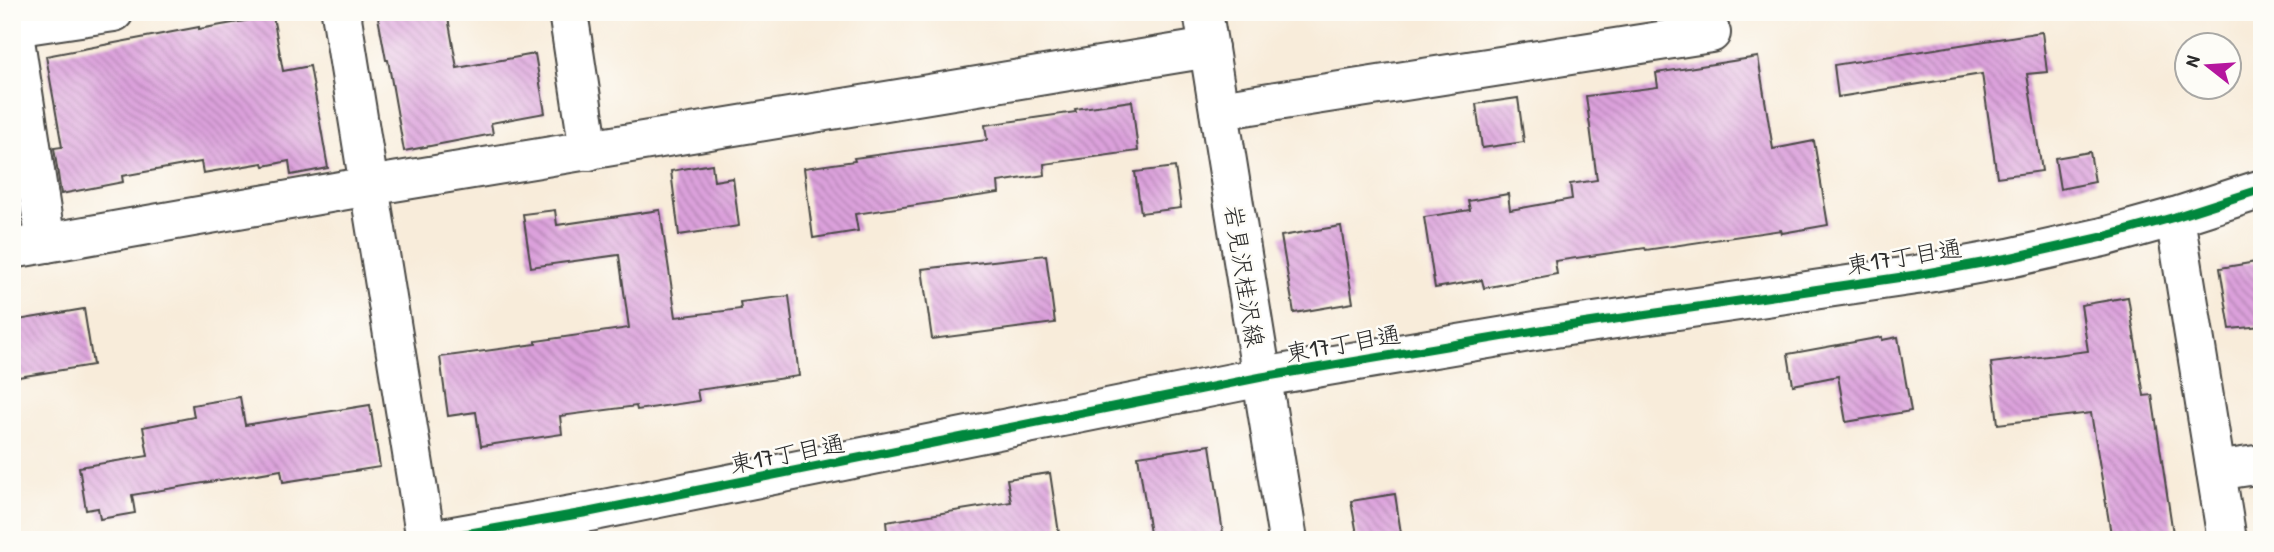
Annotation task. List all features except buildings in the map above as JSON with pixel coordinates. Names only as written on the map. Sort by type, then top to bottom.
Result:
[{"type":"street","points":[[114,12],[13,27],[29,246],[369,186],[589,151],[1206,30]]},
{"type":"street","points":[[341,12],[426,540]]},
{"type":"street","points":[[568,12],[589,151]]},
{"type":"street","name":"岩見沢桂沢線","points":[[1206,30],[1287,540]]},
{"type":"street","points":[[1219,110],[1711,33]]},
{"type":"street","name":"東17丁目通","points":[[431,540],[589,512],[1262,377],[1547,328],[1916,275],[2022,255],[2103,237],[2262,189]]},
{"type":"street","points":[[2175,217],[2227,540]]},
{"type":"street","points":[[2216,471],[2262,464]]},
{"type":"cycle path","points":[[431,540],[589,512],[1262,377],[1547,329],[1916,275],[2009,258],[2103,237],[2262,189]]}]
